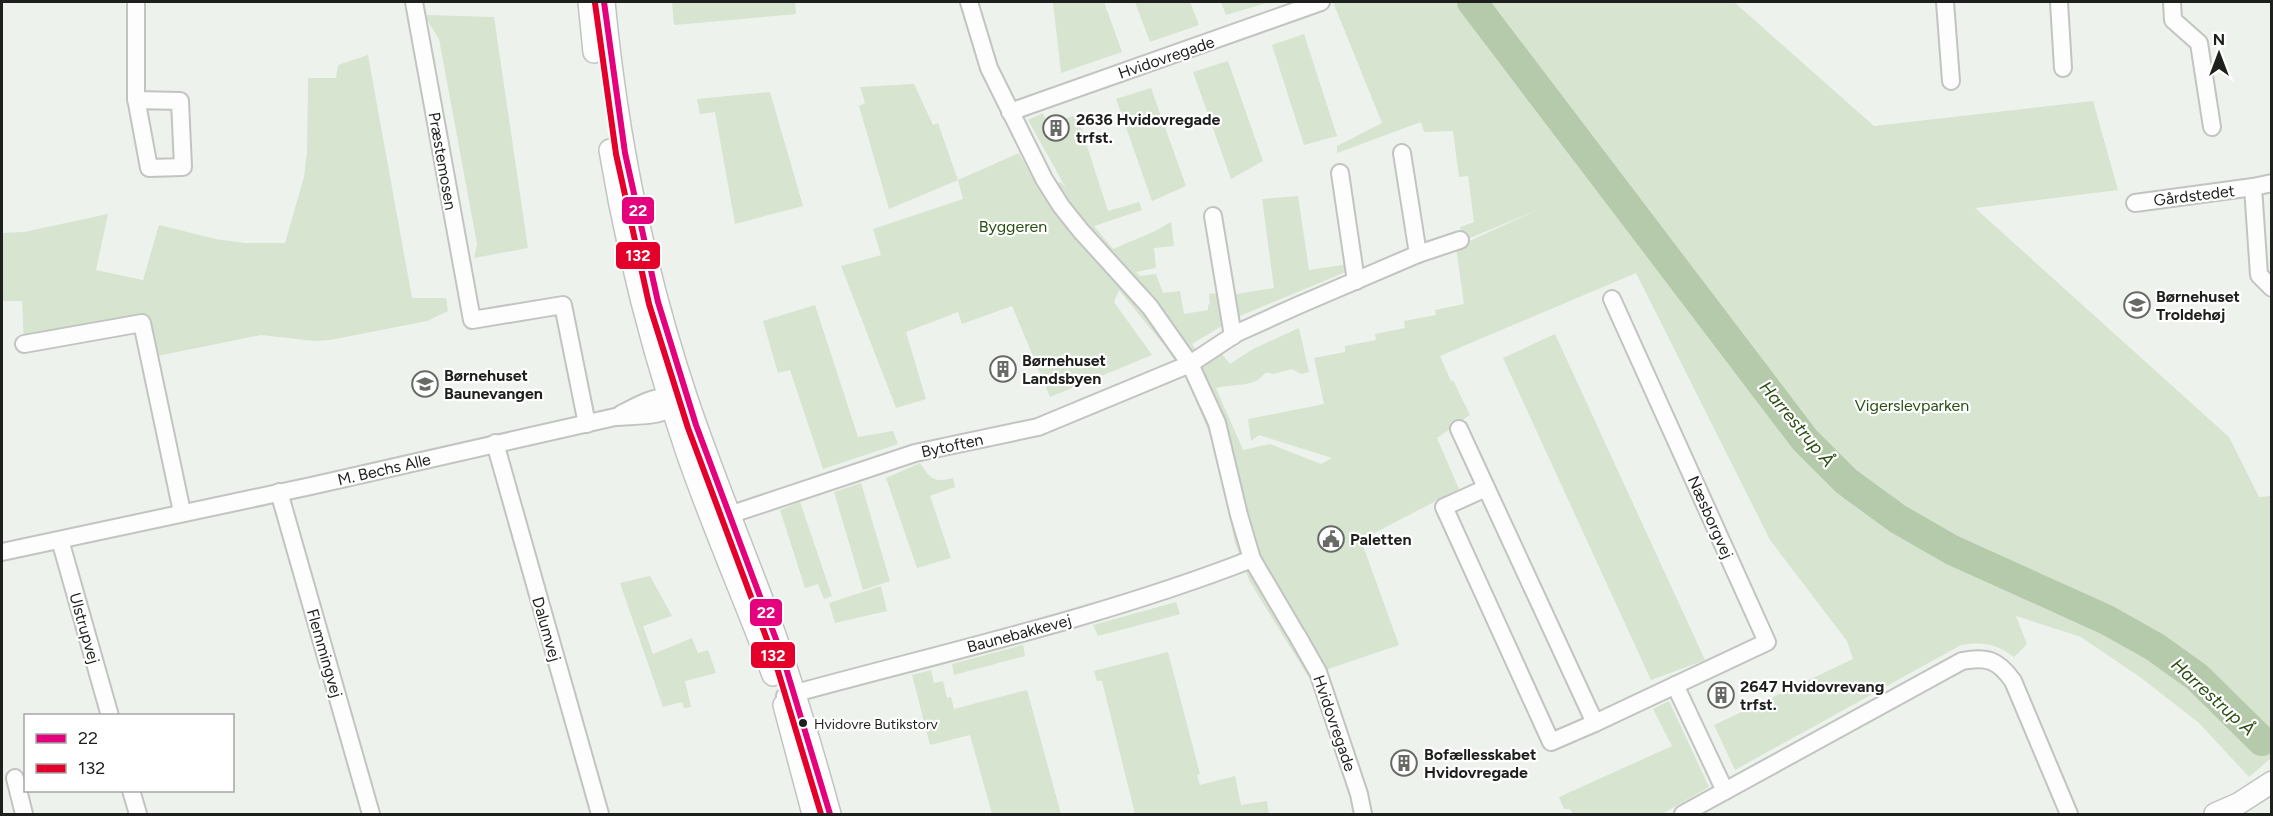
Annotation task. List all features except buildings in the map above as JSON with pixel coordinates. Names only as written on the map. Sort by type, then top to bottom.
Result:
[{"type":"street","points":[[136,2],[136,100],[149,168],[183,167],[180,100],[136,100]]},
{"type":"street","name":"Præstemosen","points":[[414,2],[472,320],[563,305],[586,424]]},
{"type":"street","points":[[588,2],[598,75],[626,231],[641,297],[676,401],[720,518],[788,696],[813,751],[830,814]]},
{"type":"street","points":[[604,2],[609,49],[632,184],[676,401]]},
{"type":"street","name":"Hvidovregade","points":[[969,2],[989,68],[1044,179],[1061,206],[1150,307],[1190,364],[1217,423],[1252,559],[1318,672],[1364,814]]},
{"type":"street","name":"Hvidovregade","points":[[1010,112],[1321,2]]},
{"type":"street","points":[[1945,2],[1951,81]]},
{"type":"street","points":[[2059,2],[2063,68]]},
{"type":"street","points":[[2172,2],[2173,20],[2199,44],[2212,127]]},
{"type":"street","points":[[1402,153],[1418,254]]},
{"type":"street","points":[[1340,173],[1356,281]]},
{"type":"street","name":"Gårdstedet","points":[[2135,202],[2271,183]]},
{"type":"street","name":"Gårdstedet","points":[[2253,187],[2259,275],[2271,288]]},
{"type":"street","points":[[1213,216],[1233,336]]},
{"type":"street","points":[[1190,364],[1233,336],[1299,304],[1418,254],[1460,240]]},
{"type":"street","name":"Næsborgvej","points":[[1486,488],[1444,507],[1551,742],[1767,642],[1612,299]]},
{"type":"street","points":[[24,344],[142,323],[182,512]]},
{"type":"street","name":"Bytoften","points":[[720,518],[915,453],[1038,427],[1190,364]]},
{"type":"street","name":"M. Bechs Alle","points":[[2,552],[615,417],[650,415],[676,401]]},
{"type":"street","points":[[1459,429],[1595,723]]},
{"type":"street","name":"Dalumvej","points":[[495,443],[600,814]]},
{"type":"street","name":"Flemmingvej","points":[[279,492],[371,814]]},
{"type":"street","name":"Ulstrupvej","points":[[60,540],[109,714]]},
{"type":"street","name":"Baunebakkevej","points":[[788,696],[1112,608],[1181,586],[1252,559]]},
{"type":"street","points":[[1683,814],[1962,661],[1977,658],[1992,661],[2004,669],[2013,681],[2069,814]]},
{"type":"street","points":[[1675,685],[1725,791]]},
{"type":"street","points":[[788,696],[813,814]]},
{"type":"street","points":[[14,778],[24,814]]},
{"type":"street","points":[[2215,814],[2238,804],[2271,782]]},
{"type":"street","points":[[132,792],[138,814]]},
{"type":"green space","points":[[672,2],[795,2],[796,14],[674,25]]},
{"type":"green space","points":[[1053,2],[1104,2],[1122,52],[1061,73]]},
{"type":"green space","points":[[1135,2],[1190,2],[1199,25],[1150,42]]},
{"type":"green space","points":[[1221,2],[1269,2],[1226,15]]},
{"type":"green space","name":"Vigerslevparken","points":[[1333,2],[1734,2],[1874,126],[2093,101],[2118,190],[1975,208],[2229,437],[2259,497],[2271,496],[2271,758],[2249,777],[2199,723],[2140,677],[2081,637],[2016,616],[2027,644],[2014,657],[1989,645],[1961,645],[1735,770],[1714,725],[1853,659],[1847,641],[1770,540],[1636,273],[1440,356],[1470,415],[1437,438],[1459,489],[1361,540],[1399,645],[1308,676],[1250,582],[1235,543],[1215,447],[1186,376],[1119,290],[1114,302],[1152,355],[1050,397],[1012,306],[962,324],[958,312],[906,332],[926,399],[896,408],[841,266],[881,255],[873,229],[963,199],[958,180],[1019,153],[1037,187],[1061,182],[1067,190],[1028,120],[1043,113],[1047,124],[1077,115],[1108,211],[1139,202],[1142,210],[1094,226],[1113,249],[1171,222],[1174,246],[1154,248],[1156,268],[1136,272],[1140,276],[1156,274],[1163,293],[1180,291],[1184,314],[1208,310],[1209,294],[1220,293],[1225,324],[1192,344],[1205,364],[1221,353],[1230,364],[1253,349],[1299,328],[1309,372],[1301,374],[1292,369],[1273,374],[1267,373],[1252,383],[1216,388],[1243,450],[1270,444],[1321,464],[1332,458],[1259,435],[1251,441],[1248,419],[1324,404],[1314,358],[1345,352],[1345,346],[1376,340],[1375,334],[1405,328],[1404,321],[1436,315],[1435,310],[1464,304],[1456,247],[1540,209],[1465,240],[1460,227],[1474,222],[1468,176],[1459,177],[1453,131],[1424,132],[1421,122],[1337,153],[1337,146],[1382,123]]},
{"type":"green space","points":[[424,15],[494,17],[528,248],[474,258],[477,244],[439,39]]},
{"type":"green space","points":[[1304,34],[1337,136],[1304,145],[1272,45]]},
{"type":"green space","points":[[368,55],[412,298],[446,298],[448,311],[427,321],[330,340],[314,341],[261,335],[157,356],[146,320],[24,344],[22,301],[2,301],[2,233],[24,232],[108,214],[96,270],[143,280],[159,225],[215,239],[245,243],[285,243],[304,177],[307,152],[308,78],[336,78],[338,65]]},
{"type":"green space","points":[[1228,61],[1263,161],[1231,179],[1193,72]]},
{"type":"green space","points":[[914,84],[933,125],[938,123],[958,180],[889,209],[859,106],[865,103],[860,87]]},
{"type":"green space","points":[[1151,88],[1186,186],[1152,201],[1116,99]]},
{"type":"green space","points":[[770,92],[803,206],[735,224],[715,112],[700,114],[697,99]]},
{"type":"green space","points":[[1298,196],[1309,270],[1348,264],[1348,271],[1235,318],[1231,295],[1274,288],[1262,199]]},
{"type":"green space","points":[[815,305],[858,437],[893,431],[898,444],[823,469],[790,370],[778,373],[763,321]]},
{"type":"green space","points":[[1555,334],[1705,660],[1651,680],[1503,358]]},
{"type":"green space","points":[[920,463],[927,473],[937,480],[953,478],[955,487],[930,496],[951,558],[917,568],[886,478]]},
{"type":"green space","points":[[861,483],[890,581],[863,590],[834,492]]},
{"type":"green space","points":[[800,502],[832,596],[824,599],[818,584],[805,588],[780,510]]},
{"type":"green space","points":[[650,576],[672,616],[643,626],[653,654],[692,638],[698,653],[708,650],[716,673],[685,681],[691,707],[684,708],[682,702],[663,707],[620,583]]},
{"type":"green space","points":[[881,586],[887,611],[835,623],[829,603]]},
{"type":"green space","points":[[1176,602],[1180,614],[1173,616],[1098,636],[1093,625]]},
{"type":"green space","points":[[1023,645],[1025,656],[954,675],[952,664]]},
{"type":"green space","points":[[1168,652],[1200,774],[1197,775],[1200,785],[1235,776],[1241,805],[1267,801],[1269,814],[1135,814],[1102,681],[1097,681],[1094,671]]},
{"type":"green space","points":[[931,670],[934,683],[943,681],[947,698],[951,697],[954,709],[1027,690],[1061,814],[992,814],[970,735],[930,745],[912,675]]},
{"type":"green space","points":[[1669,701],[1709,787],[1662,814],[1573,814],[1570,809],[1564,809],[1559,797],[1672,746],[1653,709]]},
{"type":"waterway","name":"Harrestrup Å","points":[[1472,2],[1805,440],[1846,481],[1898,519],[1952,550],[2107,620],[2155,647],[2197,677],[2262,741]]},
{"type":"transit line","name":"22","points":[[604,2],[625,153],[658,302],[696,425],[783,658],[830,814]]},
{"type":"transit line","name":"132","points":[[595,3],[616,154],[649,304],[688,428],[775,661],[821,814]]},
{"type":"place","name":"2636 Hvidovregade trfst.","points":[[1056,128]]},
{"type":"place","name":"Børnehuset Troldehøj","points":[[2137,305]]},
{"type":"place","name":"Børnehuset Landsbyen","points":[[1003,369]]},
{"type":"place","name":"Børnehuset Baunevangen","points":[[425,384]]},
{"type":"place","name":"Paletten","points":[[1331,539]]},
{"type":"place","name":"2647 Hvidovrevang trfst.","points":[[1721,695]]},
{"type":"place","name":"Hvidovre Butikstorv","points":[[803,723]]},
{"type":"place","name":"Bofællesskabet Hvidovregade","points":[[1404,763]]},
{"type":"park label","name":"Byggeren","points":[[1013,226]]}]
